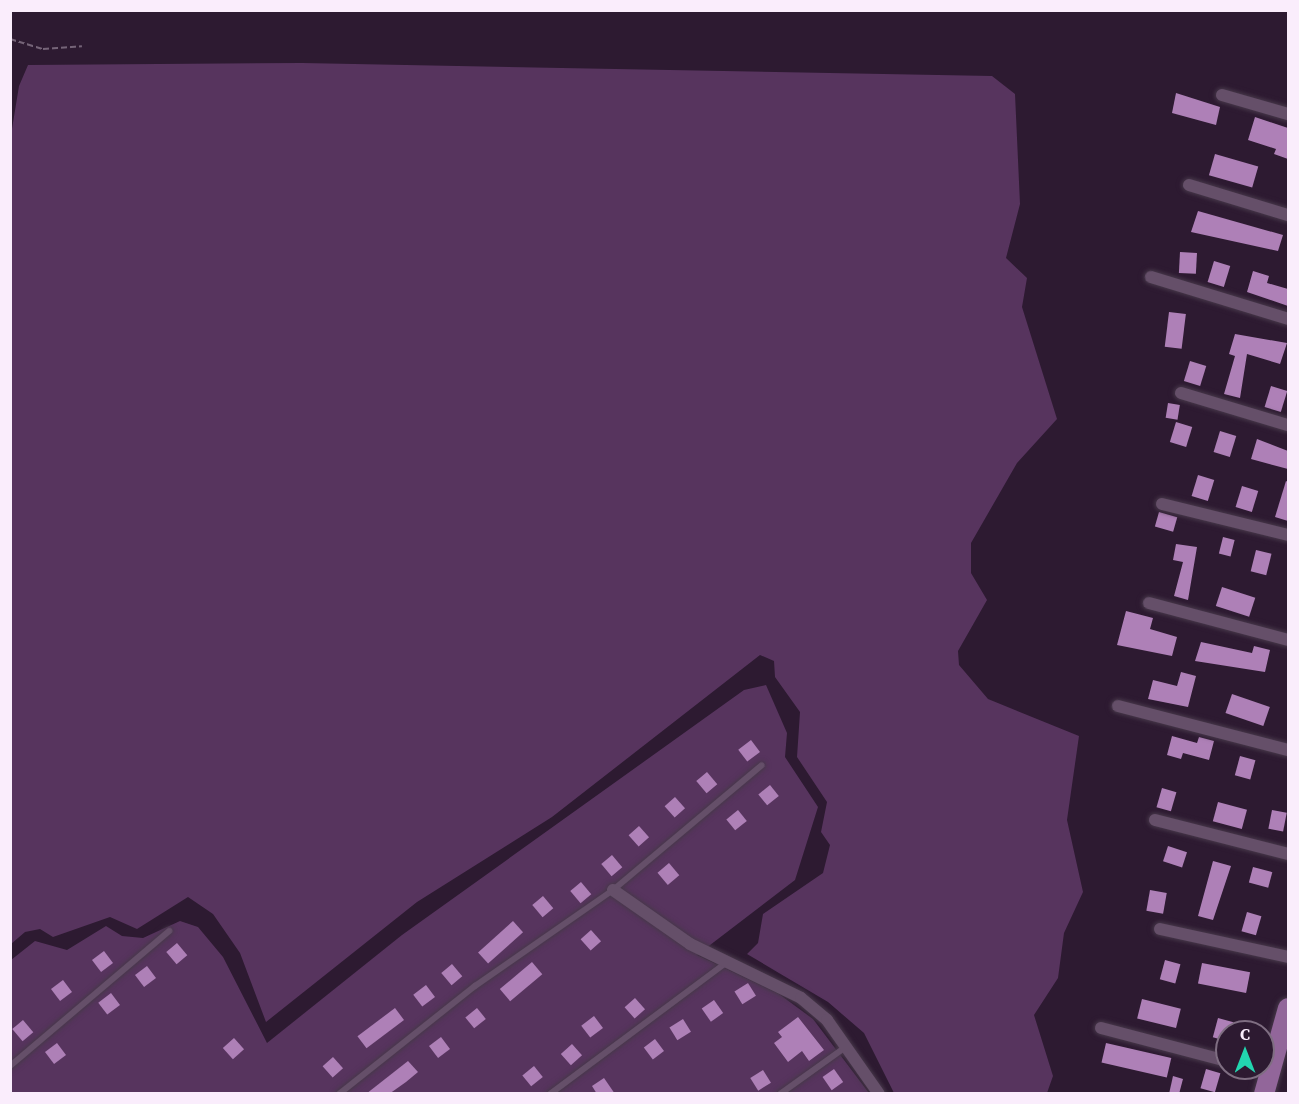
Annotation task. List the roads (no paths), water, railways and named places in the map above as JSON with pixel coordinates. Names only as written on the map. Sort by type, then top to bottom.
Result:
[{"type":"main road","points":[[1275,1040],[1288,1008]]},
{"type":"street","points":[[1222,95],[1288,114]]},
{"type":"street","points":[[1189,186],[1288,215]]},
{"type":"street","points":[[1151,277],[1288,319]]},
{"type":"street","points":[[1181,393],[1288,425]]},
{"type":"street","points":[[1162,504],[1288,535]]},
{"type":"street","points":[[1149,603],[1288,640]]},
{"type":"street","points":[[1118,706],[1288,750]]},
{"type":"street","points":[[1155,820],[1288,854]]},
{"type":"street","points":[[614,890],[690,944],[801,998],[827,1020],[879,1094]]},
{"type":"street","points":[[1160,929],[1288,957]]},
{"type":"street","points":[[1101,1028],[1215,1058]]},
{"type":"lane","points":[[339,1094],[475,986],[614,890],[762,765]]},
{"type":"lane","points":[[10,1066],[169,932]]},
{"type":"lane","points":[[550,1094],[727,962]]},
{"type":"lane","points":[[780,1094],[847,1046]]}]
